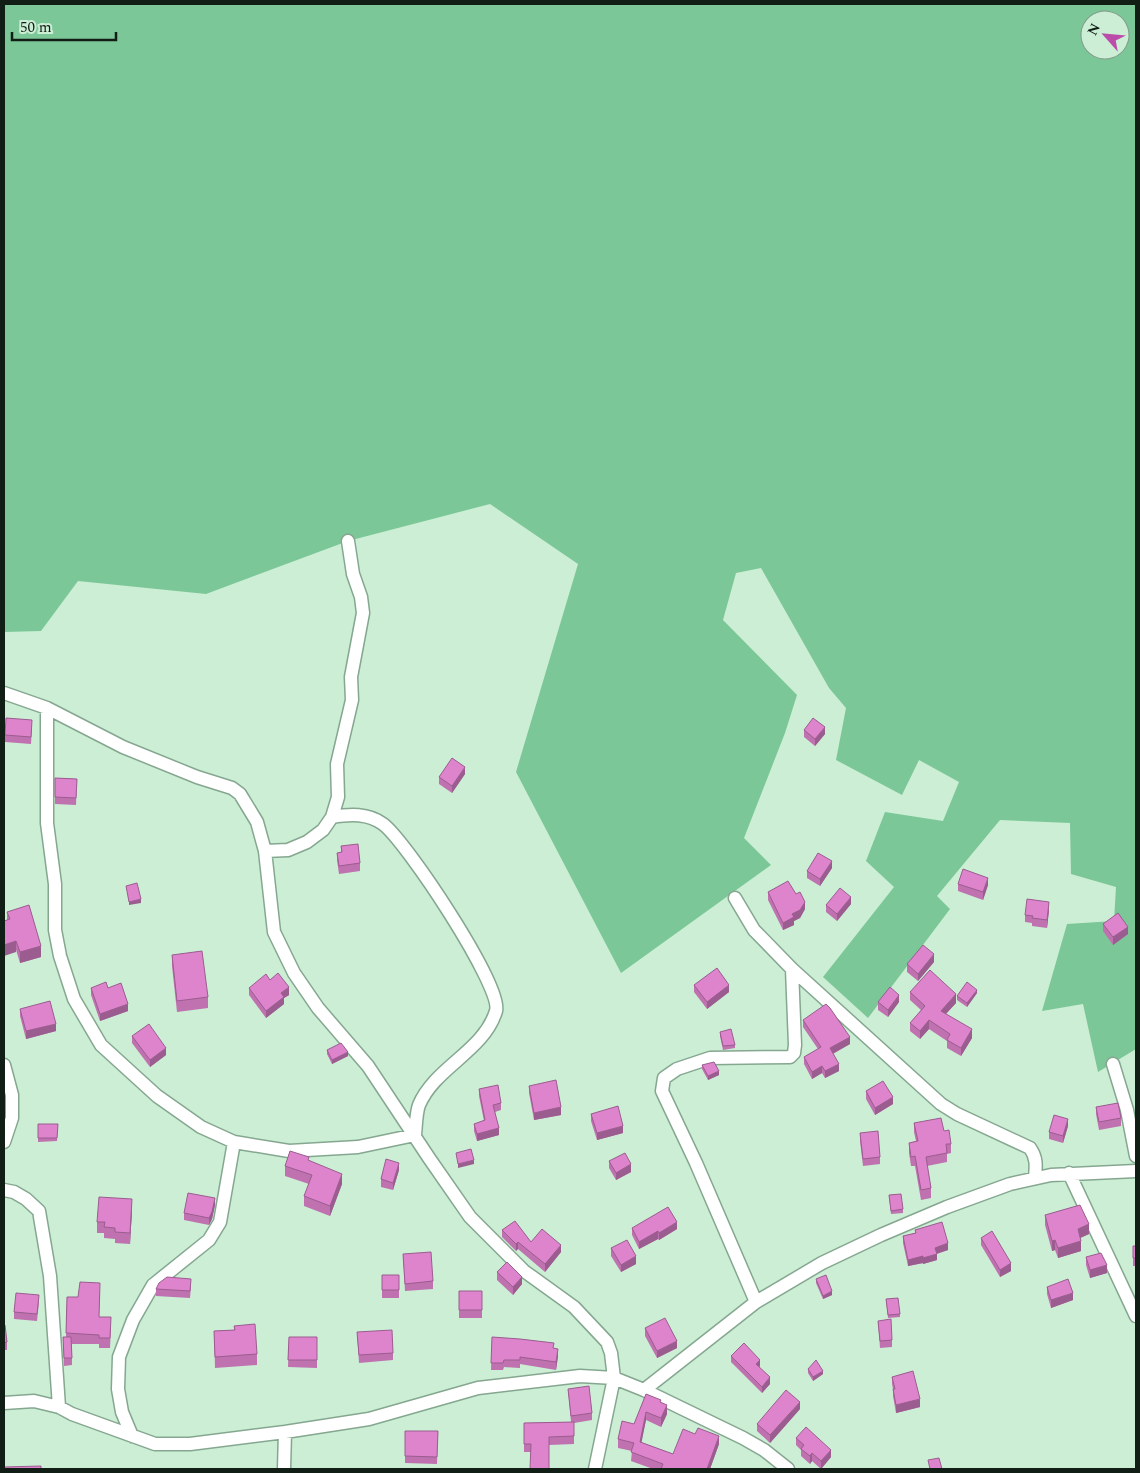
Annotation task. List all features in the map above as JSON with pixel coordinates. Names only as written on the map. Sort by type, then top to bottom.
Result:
[{"type":"street","points":[[265,851],[288,850],[307,842],[323,830],[332,816],[338,797],[337,764],[352,700],[352,677],[363,613],[361,597],[353,574],[348,541]]},
{"type":"street","points":[[4,693],[47,708],[123,747],[197,777],[232,788],[240,794],[257,822],[265,851],[274,932],[294,973],[318,1008],[368,1066],[470,1217],[524,1271],[574,1307],[607,1342],[612,1352],[614,1378],[595,1469]]},
{"type":"street","points":[[47,708],[47,823],[55,884],[55,930],[60,956],[74,998],[101,1045],[150,1090],[201,1127],[234,1142],[289,1151],[358,1147],[415,1135]]},
{"type":"street","points":[[332,816],[351,814],[371,817],[384,825],[417,862],[482,966],[497,1009],[491,1023],[480,1038],[427,1090],[418,1106],[415,1135]]},
{"type":"street","points":[[734,898],[754,930],[792,969],[941,1104],[957,1114],[1030,1148],[1035,1156],[1035,1178]]},
{"type":"street","points":[[756,1302],[696,1163],[662,1091],[664,1078],[677,1069],[710,1058],[790,1058],[796,1046],[792,969]]},
{"type":"street","points":[[1114,1064],[1127,1110],[1136,1156]]},
{"type":"street","points":[[4,1065],[12,1095],[12,1118],[4,1142]]},
{"type":"street","points":[[132,1436],[122,1412],[118,1389],[119,1357],[133,1320],[154,1286],[209,1240],[220,1222],[234,1142]]},
{"type":"street","points":[[644,1390],[756,1302],[822,1263],[881,1235],[1010,1184],[1069,1173],[1136,1171]]},
{"type":"street","points":[[1069,1173],[1136,1316]]},
{"type":"street","points":[[4,1190],[14,1192],[26,1198],[39,1211],[50,1276],[59,1407]]},
{"type":"street","points":[[4,1403],[34,1400],[59,1407],[72,1414],[155,1444],[190,1444],[369,1419],[478,1388],[580,1376],[614,1378],[644,1390],[744,1438],[764,1450],[788,1469]]},
{"type":"street","points":[[284,1469],[285,1432]]},
{"type":"green space","points":[[4,4],[1136,4],[1136,1049],[1098,1072],[1083,1004],[1042,1011],[1067,924],[1114,921],[1116,887],[1071,874],[1070,823],[1000,820],[937,896],[950,909],[868,1018],[823,977],[894,887],[866,861],[885,812],[943,821],[959,782],[919,760],[902,795],[836,760],[846,708],[829,688],[761,568],[736,573],[723,620],[797,695],[785,733],[744,838],[771,865],[621,973],[516,772],[578,564],[490,504],[348,541],[206,594],[78,581],[41,631],[4,632]]},
{"type":"building","points":[[6,718],[32,720],[31,737],[5,735]]},
{"type":"building","points":[[813,718],[825,727],[815,739],[804,730]]},
{"type":"building","points":[[452,758],[465,767],[452,786],[439,777]]},
{"type":"building","points":[[55,778],[77,779],[76,798],[55,797]]},
{"type":"building","points":[[358,844],[360,863],[339,866],[337,853],[342,852],[341,846]]},
{"type":"building","points":[[818,853],[832,861],[820,879],[807,871]]},
{"type":"building","points":[[963,869],[988,878],[983,892],[958,884]]},
{"type":"building","points":[[788,881],[796,894],[800,892],[805,902],[800,910],[792,914],[794,917],[783,923],[768,892]]},
{"type":"building","points":[[137,883],[141,899],[129,902],[126,886]]},
{"type":"building","points":[[840,888],[851,897],[837,914],[826,905]]},
{"type":"building","points":[[1027,899],[1049,902],[1047,920],[1025,915]]},
{"type":"building","points":[[29,905],[41,946],[20,952],[16,941],[4,945],[4,921],[10,919],[7,912]]},
{"type":"building","points":[[1118,913],[1128,927],[1113,937],[1103,924]]},
{"type":"building","points":[[923,945],[934,954],[918,974],[907,964]]},
{"type":"building","points":[[202,951],[208,997],[177,1001],[172,955]]},
{"type":"building","points":[[717,968],[729,985],[707,1002],[694,985]]},
{"type":"building","points":[[930,970],[956,994],[941,1011],[972,1029],[961,1048],[947,1040],[950,1034],[929,1020],[920,1031],[910,1023],[925,1006],[910,992]]},
{"type":"building","points":[[278,973],[289,987],[281,993],[284,997],[266,1011],[249,988],[266,974],[270,980]]},
{"type":"building","points":[[106,982],[108,988],[121,983],[128,1004],[100,1014],[91,988]]},
{"type":"building","points":[[967,982],[977,990],[967,1003],[957,996]]},
{"type":"building","points":[[890,987],[899,995],[888,1010],[878,1002]]},
{"type":"building","points":[[50,1001],[56,1024],[26,1031],[20,1009]]},
{"type":"building","points":[[826,1004],[850,1037],[830,1048],[839,1064],[825,1071],[822,1066],[812,1072],[804,1057],[821,1047],[803,1020]]},
{"type":"building","points":[[149,1024],[166,1048],[150,1060],[132,1036]]},
{"type":"building","points":[[731,1029],[735,1045],[723,1046],[720,1032]]},
{"type":"building","points":[[341,1043],[348,1052],[332,1060],[327,1050]]},
{"type":"building","points":[[714,1062],[719,1071],[708,1076],[702,1065]]},
{"type":"building","points":[[556,1080],[561,1107],[534,1113],[529,1086]]},
{"type":"building","points":[[883,1081],[893,1097],[875,1108],[866,1091]]},
{"type":"building","points":[[498,1085],[501,1103],[493,1105],[499,1128],[477,1134],[474,1124],[485,1120],[479,1089]]},
{"type":"building","points":[[1118,1103],[1121,1118],[1099,1122],[1096,1107]]},
{"type":"building","points":[[618,1106],[623,1126],[597,1133],[591,1114]]},
{"type":"building","points":[[1054,1115],[1068,1119],[1063,1136],[1049,1132]]},
{"type":"building","points":[[941,1118],[944,1131],[949,1130],[951,1144],[946,1144],[947,1153],[926,1157],[931,1188],[921,1190],[915,1156],[911,1157],[909,1143],[918,1141],[914,1123]]},
{"type":"building","points":[[38,1124],[58,1124],[57,1138],[38,1138]]},
{"type":"building","points":[[878,1131],[880,1157],[863,1159],[860,1133]]},
{"type":"building","points":[[471,1149],[474,1160],[458,1164],[456,1153]]},
{"type":"building","points":[[290,1151],[309,1157],[308,1160],[342,1174],[330,1206],[304,1196],[312,1175],[285,1166]]},
{"type":"building","points":[[625,1153],[631,1164],[616,1173],[609,1161]]},
{"type":"building","points":[[386,1159],[399,1163],[393,1183],[381,1179]]},
{"type":"building","points":[[188,1193],[215,1198],[209,1218],[184,1213]]},
{"type":"building","points":[[901,1194],[903,1209],[891,1211],[889,1195]]},
{"type":"building","points":[[99,1197],[132,1199],[130,1233],[115,1232],[115,1228],[104,1227],[105,1222],[97,1222]]},
{"type":"building","points":[[1080,1205],[1089,1224],[1078,1229],[1081,1241],[1058,1248],[1055,1240],[1052,1241],[1045,1215]]},
{"type":"building","points":[[668,1207],[677,1222],[639,1242],[632,1228]]},
{"type":"building","points":[[515,1221],[531,1242],[542,1229],[561,1245],[545,1264],[518,1242],[516,1244],[502,1230]]},
{"type":"building","points":[[942,1222],[948,1243],[935,1248],[937,1254],[908,1260],[903,1236],[916,1233],[915,1230]]},
{"type":"building","points":[[992,1231],[1011,1263],[1000,1270],[981,1238]]},
{"type":"building","points":[[627,1240],[636,1256],[621,1265],[611,1248]]},
{"type":"building","points":[[1133,1246],[1136,1246],[1136,1258],[1133,1258]]},
{"type":"building","points":[[431,1252],[433,1281],[405,1284],[403,1254]]},
{"type":"building","points":[[1101,1253],[1107,1265],[1090,1270],[1086,1257]]},
{"type":"building","points":[[507,1262],[522,1277],[513,1287],[497,1272]]},
{"type":"building","points":[[382,1275],[399,1275],[399,1290],[382,1290]]},
{"type":"building","points":[[826,1275],[832,1291],[823,1296],[816,1279]]},
{"type":"building","points":[[167,1277],[191,1279],[190,1291],[156,1289],[159,1283]]},
{"type":"building","points":[[1068,1279],[1073,1293],[1051,1300],[1047,1287]]},
{"type":"building","points":[[80,1282],[100,1283],[99,1317],[111,1317],[110,1338],[99,1338],[99,1335],[66,1333],[67,1297],[78,1297]]},
{"type":"building","points":[[459,1291],[482,1291],[482,1310],[459,1310]]},
{"type":"building","points":[[16,1293],[39,1295],[37,1314],[14,1312]]},
{"type":"building","points":[[898,1298],[900,1314],[888,1315],[886,1299]]},
{"type":"building","points":[[665,1318],[677,1341],[657,1351],[645,1328]]},
{"type":"building","points":[[891,1319],[892,1340],[880,1341],[878,1321]]},
{"type":"building","points":[[255,1324],[257,1354],[215,1357],[214,1331],[235,1330],[234,1326]]},
{"type":"building","points":[[4,1325],[7,1342],[4,1343]]},
{"type":"building","points":[[392,1330],[393,1353],[359,1355],[357,1332]]},
{"type":"building","points":[[63,1337],[71,1337],[72,1358],[64,1358]]},
{"type":"building","points":[[289,1337],[317,1337],[317,1360],[288,1360]]},
{"type":"building","points":[[492,1337],[554,1343],[553,1348],[558,1349],[556,1362],[520,1357],[520,1360],[504,1360],[503,1363],[491,1363]]},
{"type":"building","points":[[744,1343],[760,1360],[756,1364],[770,1377],[762,1387],[731,1356]]},
{"type":"building","points":[[816,1360],[823,1371],[813,1377],[808,1369]]},
{"type":"building","points":[[913,1371],[920,1399],[896,1405],[892,1377]]},
{"type":"building","points":[[589,1386],[592,1413],[571,1416],[568,1389]]},
{"type":"building","points":[[786,1390],[800,1402],[770,1435],[757,1424]]},
{"type":"building","points":[[646,1394],[661,1400],[660,1402],[667,1405],[661,1418],[646,1412],[640,1442],[673,1454],[683,1429],[695,1434],[698,1428],[719,1436],[707,1469],[661,1469],[663,1464],[631,1452],[634,1443],[618,1439],[622,1421],[634,1424]]},
{"type":"building","points":[[574,1422],[574,1436],[549,1437],[549,1469],[530,1469],[531,1444],[524,1444],[524,1423]]},
{"type":"building","points":[[806,1427],[831,1450],[821,1461],[812,1453],[810,1456],[801,1449],[804,1445],[796,1438]]},
{"type":"building","points":[[405,1431],[438,1431],[437,1457],[405,1456]]},
{"type":"building","points":[[939,1458],[942,1469],[930,1469],[928,1460]]},
{"type":"building","points":[[41,1466],[41,1469],[4,1469],[4,1467]]}]
